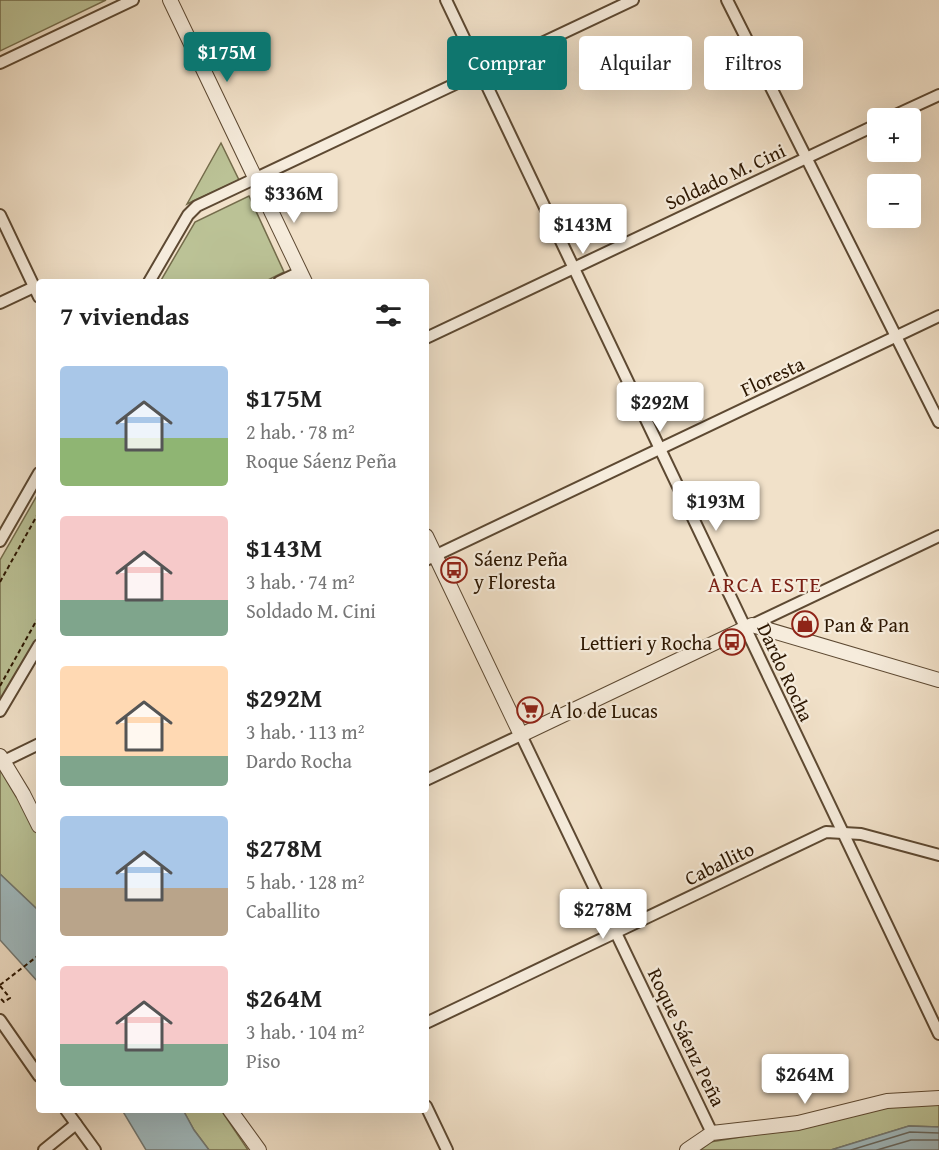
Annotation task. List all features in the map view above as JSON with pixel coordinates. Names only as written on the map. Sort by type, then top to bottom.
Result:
[{"type":"street","points":[[0,63],[133,0]]},
{"type":"street","points":[[170,0],[302,277]]},
{"type":"street","name":"Dardo Rocha","points":[[446,0],[463,36]]},
{"type":"street","points":[[558,36],[633,0]]},
{"type":"street","points":[[727,0],[939,422]]},
{"type":"street","points":[[151,279],[188,215],[197,206],[447,89]]},
{"type":"street","name":"Dardo Rocha","points":[[488,90],[660,449],[749,626],[841,831],[939,1034]]},
{"type":"street","points":[[911,108],[939,95]]},
{"type":"street","name":"Soldado M. Cini","points":[[429,337],[867,129]]},
{"type":"street","points":[[0,215],[36,290]]},
{"type":"street","points":[[0,303],[36,292]]},
{"type":"street","name":"Floresta","points":[[431,558],[939,316]]},
{"type":"street","points":[[0,542],[36,478]]},
{"type":"street","points":[[429,779],[939,536]]},
{"type":"street","name":"Roque Sáenz Peña","points":[[431,558],[521,735],[712,1133]]},
{"type":"street","points":[[749,626],[939,680]]},
{"type":"street","points":[[0,711],[36,650]]},
{"type":"street","points":[[36,745],[2,758],[36,820]]},
{"type":"street","name":"Caballito","points":[[429,1022],[826,832],[841,831],[861,834],[939,855]]},
{"type":"street","points":[[0,1020],[36,1072]]},
{"type":"street","points":[[687,1150],[712,1133],[798,1123],[887,1101],[939,1098]]},
{"type":"street","points":[[429,1112],[447,1150]]},
{"type":"street","points":[[68,1113],[95,1150]]},
{"type":"street","points":[[236,1113],[259,1150]]},
{"type":"street","points":[[44,1150],[76,1124]]},
{"type":"path","points":[[0,582],[36,517]]},
{"type":"path","points":[[0,686],[36,621]]},
{"type":"path","points":[[0,998],[4,1002],[10,998],[0,985],[36,957]]},
{"type":"green space","points":[[0,0],[106,0],[0,51]]},
{"type":"green space","points":[[221,143],[239,180],[187,204]]},
{"type":"green space","points":[[249,196],[284,272],[270,279],[162,279],[195,222]]},
{"type":"green space","points":[[36,497],[36,641],[0,702],[0,560]]},
{"type":"green space","points":[[0,765],[36,829],[36,908],[0,874]]},
{"type":"green space","points":[[939,1104],[939,1127],[909,1126],[831,1150],[700,1150],[710,1142],[803,1127],[889,1105]]},
{"type":"green space","points":[[185,1113],[223,1113],[248,1150],[209,1150]]},
{"type":"water","points":[[0,874],[36,908],[36,980],[0,940]]},
{"type":"water","points":[[124,1113],[185,1113],[209,1150],[146,1150]]},
{"type":"water","points":[[909,1126],[939,1127],[939,1150],[831,1150]]},
{"type":"place","name":"Sáenz Peña y Floresta","points":[[454,570]]},
{"type":"place","name":"Pan & Pan","points":[[805,624]]},
{"type":"place","name":"Lettieri y Rocha","points":[[732,642]]},
{"type":"place","name":"A lo de Lucas","points":[[530,710]]},
{"type":"district","name":"ARCA ESTE","points":[[765,584]]}]
